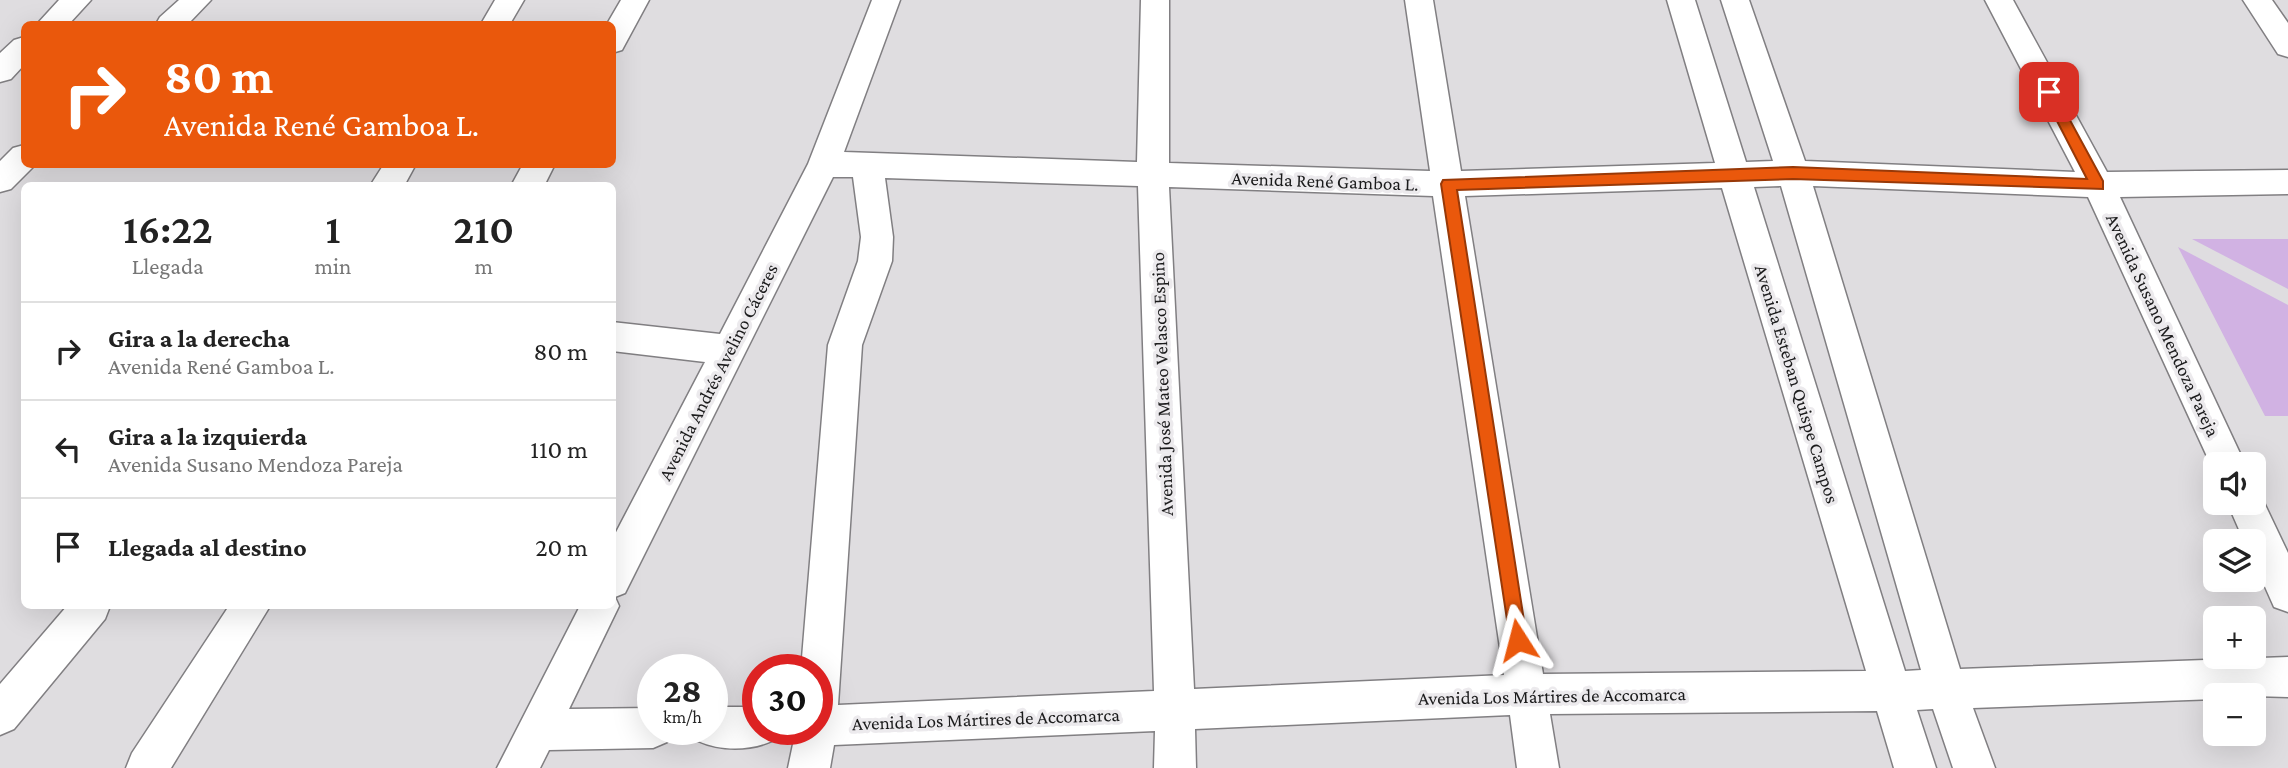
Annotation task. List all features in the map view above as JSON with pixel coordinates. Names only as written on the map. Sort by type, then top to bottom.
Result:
[{"type":"street","points":[[54,21],[77,0]]},
{"type":"street","points":[[173,21],[197,0]]},
{"type":"street","points":[[497,21],[510,0]]},
{"type":"street","points":[[616,35],[635,0]]},
{"type":"street","name":"Avenida Andrés Avelino Cáceres","points":[[616,572],[824,164],[886,0]]},
{"type":"street","name":"Avenida José Mateo Velasco Espino","points":[[1155,0],[1153,176],[1175,711],[1175,768]]},
{"type":"street","points":[[1419,0],[1538,768]]},
{"type":"street","name":"Avenida Esteban Quispe Campos","points":[[1681,0],[1914,768]]},
{"type":"street","points":[[1735,0],[1793,173],[1946,689],[1973,768]]},
{"type":"street","name":"Avenida Susano Mendoza Pareja","points":[[1999,0],[2098,185],[2222,452]]},
{"type":"street","points":[[2257,0],[2288,46]]},
{"type":"street","points":[[0,71],[21,51]]},
{"type":"street","points":[[0,180],[21,160]]},
{"type":"street","name":"Avenida René Gamboa L.","points":[[824,164],[1448,184],[1793,173],[2098,185],[2288,182]]},
{"type":"street","points":[[822,654],[845,345],[866,293],[877,237],[867,165]]},
{"type":"street","points":[[616,337],[727,351]]},
{"type":"street","points":[[2251,515],[2288,594]]},
{"type":"street","points":[[0,715],[89,609]]},
{"type":"street","points":[[147,768],[249,609]]},
{"type":"street","points":[[518,768],[598,609]]},
{"type":"street","name":"Avenida Los Mártires de Accomarca","points":[[833,727],[1526,694],[1889,691],[2288,677]]},
{"type":"street","points":[[538,730],[637,728]]},
{"type":"street","points":[[809,768],[814,745]]},
{"type":"shaded area","points":[[2192,239],[2288,239],[2288,289]]},
{"type":"shaded area","points":[[2178,247],[2288,305],[2288,416],[2265,416]]},
{"type":"route","points":[[1518,640],[1448,184],[1793,173],[2098,185],[2049,92]]}]
